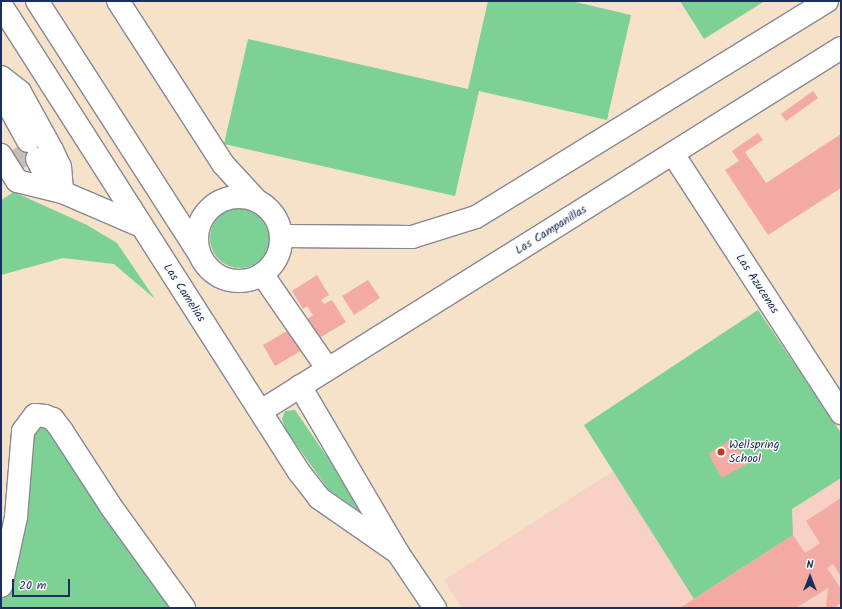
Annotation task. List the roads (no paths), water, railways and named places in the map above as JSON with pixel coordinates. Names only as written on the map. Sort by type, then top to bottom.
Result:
[{"type":"street","points":[[37,1],[208,268],[234,280],[262,274],[273,263],[281,236],[277,222],[223,164],[118,1]]},
{"type":"street","points":[[281,236],[412,237],[476,218],[827,1]]},
{"type":"street","name":"Las Camelias","points":[[1,5],[139,225],[319,498],[398,553]]},
{"type":"street","name":"Las Campanillas","points":[[261,411],[327,368],[841,48]]},
{"type":"street","points":[[1,77],[20,92],[52,150],[60,167],[55,185]]},
{"type":"street","points":[[1,92],[22,153],[17,181],[55,185]]},
{"type":"street","points":[[1,118],[22,153],[55,185],[139,225]]},
{"type":"street","name":"Las Azucenas","points":[[673,154],[841,413]]},
{"type":"street","points":[[200,255],[198,227],[216,204],[236,197],[257,201]]},
{"type":"street","points":[[262,274],[327,368]]},
{"type":"street","name":"Las Camelias","points":[[300,386],[398,553],[435,608]]},
{"type":"street","points":[[1,586],[16,517],[23,431],[35,415],[45,416],[53,419],[62,431],[112,508],[184,608]]},
{"type":"tunnel","points":[[17,147],[28,165]]},
{"type":"place","name":"Wellspring School","points":[[721,452]]}]
